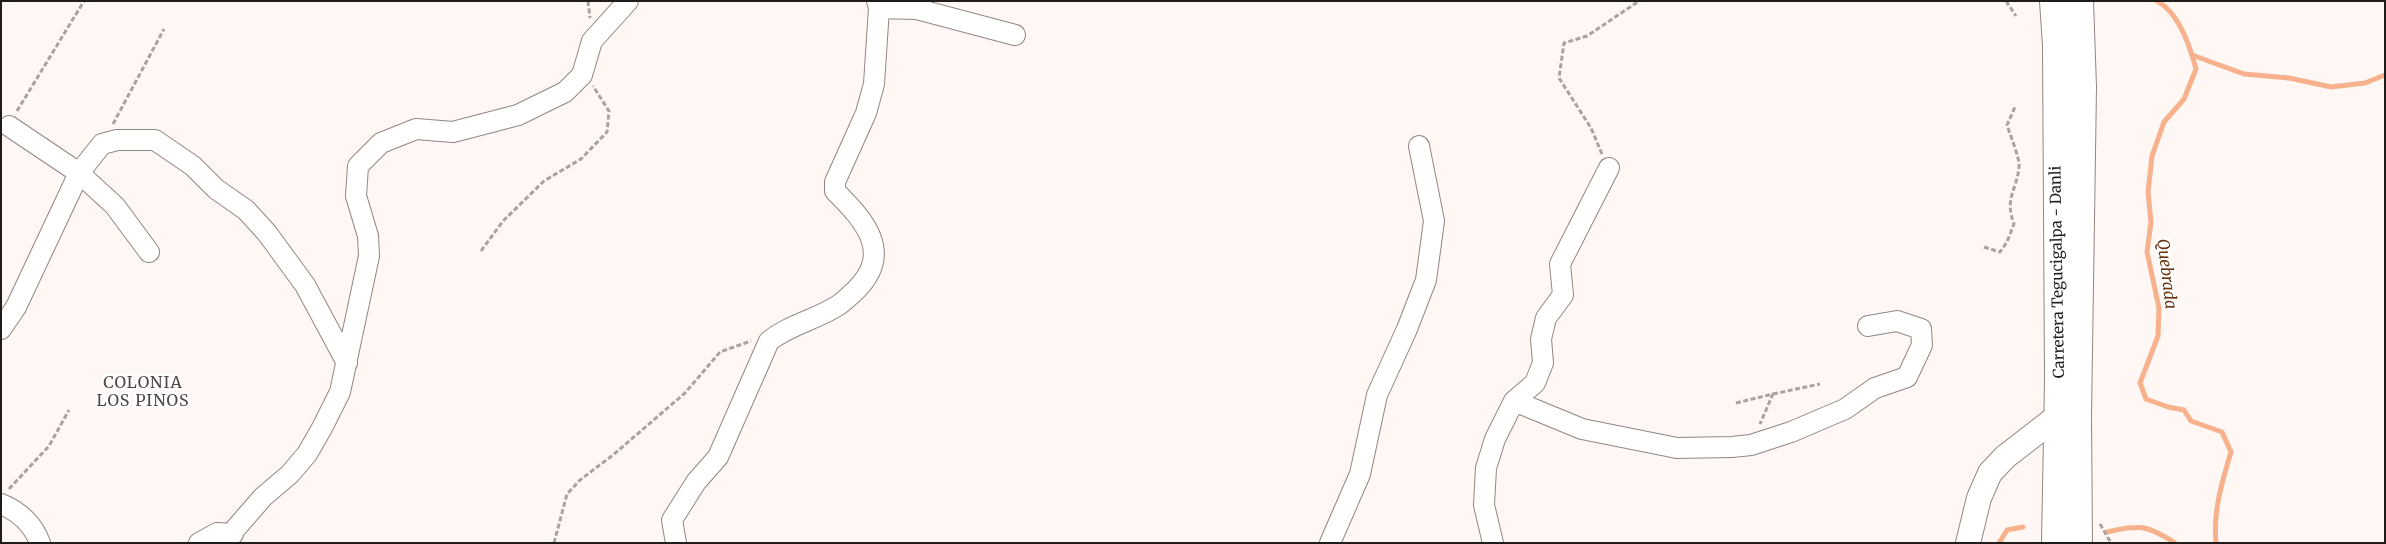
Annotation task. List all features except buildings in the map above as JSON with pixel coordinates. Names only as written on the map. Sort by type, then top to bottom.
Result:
[{"type":"highway","name":"Carretera Tegucigalpa - Danli","points":[[2054,1],[2058,45],[2068,416],[2078,543]]},
{"type":"highway","name":"Carretera Tegucigalpa - Danli","points":[[2056,543],[2068,416],[2082,87],[2079,1]]},
{"type":"street","points":[[199,543],[216,533],[228,538],[263,497],[290,474],[307,454],[340,392],[369,256],[368,236],[356,196],[358,166],[381,143],[416,129],[453,132],[518,115],[565,92],[582,75],[592,41],[628,1]]},
{"type":"street","points":[[676,543],[672,520],[696,482],[718,457],[769,341],[780,333],[838,306],[868,278],[874,257],[872,238],[861,217],[835,191],[835,182],[866,113],[874,84],[878,4],[917,9],[1015,35]]},
{"type":"street","points":[[9,126],[80,174],[115,206],[149,252]]},
{"type":"street","points":[[1,329],[16,307],[80,174],[102,144],[117,140],[155,140],[193,166],[216,189],[246,210],[268,233],[305,285],[347,363]]},
{"type":"street","points":[[1330,543],[1360,474],[1377,394],[1407,329],[1426,280],[1434,221],[1419,146]]},
{"type":"street","points":[[1493,543],[1484,505],[1486,468],[1495,439],[1514,401],[1534,383],[1543,363],[1541,339],[1546,318],[1563,295],[1560,264],[1609,168]]},
{"type":"street","points":[[1514,401],[1582,429],[1677,448],[1751,445],[1791,432],[1845,409],[1876,388],[1907,377],[1922,345],[1921,329],[1897,321],[1868,326]]},
{"type":"street","points":[[1968,543],[1979,498],[1990,473],[2005,457],[2068,416]]},
{"type":"street","points":[[5,497],[12,508],[26,520],[40,543]]},
{"type":"path","points":[[9,126],[84,1]]},
{"type":"path","points":[[1609,168],[1591,128],[1559,78],[1564,43],[1587,36],[1639,1]]},
{"type":"path","points":[[2006,1],[2016,16]]},
{"type":"path","points":[[102,144],[164,29]]},
{"type":"path","points":[[481,251],[503,221],[544,181],[581,159],[607,132],[609,111],[598,90],[582,75]]},
{"type":"path","points":[[1984,246],[2000,252],[2007,242],[2014,224],[2009,212],[2010,197],[2020,165],[2006,125],[2015,107]]},
{"type":"path","points":[[554,543],[567,494],[580,480],[613,455],[684,392],[720,352],[747,341],[769,341]]},
{"type":"path","points":[[1736,403],[1820,384]]},
{"type":"path","points":[[1751,445],[1773,394]]},
{"type":"path","points":[[5,497],[49,446],[69,410]]},
{"type":"waterway","name":"Quebrada","points":[[2157,1],[2177,21],[2187,40],[2196,69],[2184,99],[2164,122],[2152,156],[2148,192],[2151,222],[2147,252],[2159,308],[2158,336],[2140,383],[2146,399],[2168,407],[2184,410],[2191,421],[2222,432],[2231,452],[2217,508],[2216,543]]},
{"type":"waterway","points":[[2192,55],[2244,74],[2289,78],[2331,87],[2365,83],[2385,75]]},
{"type":"waterway","name":"Quebrada","points":[[1999,543],[2007,530],[2023,527]]},
{"type":"waterway","name":"Quebrada","points":[[2107,532],[2135,527],[2149,529],[2175,543]]},
{"type":"district","name":"COLONIA LOS PINOS","points":[[143,392]]}]
